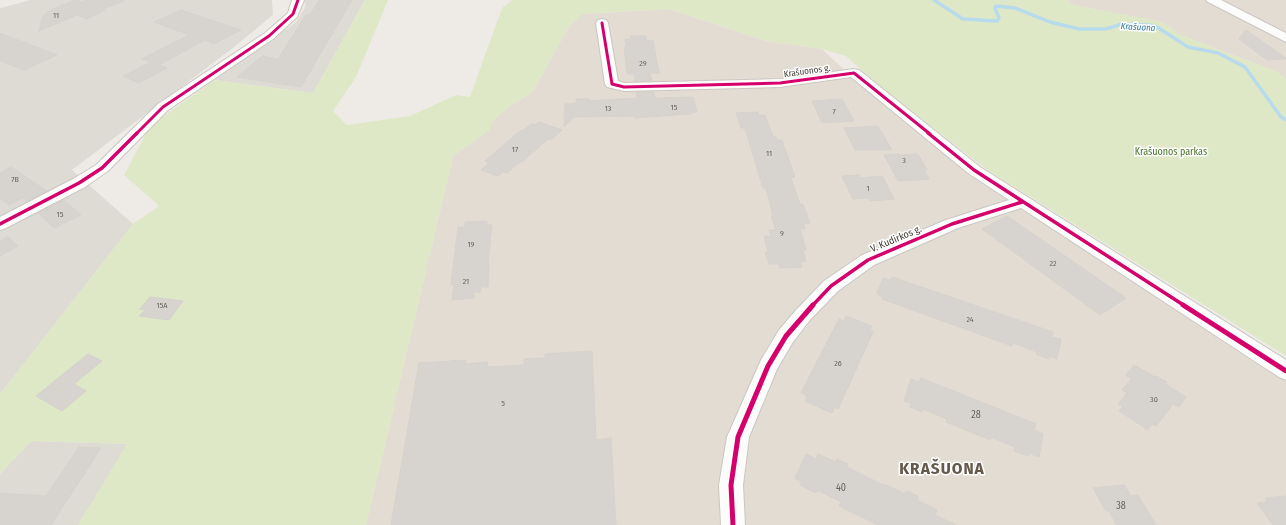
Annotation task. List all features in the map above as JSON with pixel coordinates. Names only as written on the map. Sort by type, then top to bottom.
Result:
[{"type":"street","points":[[0,224],[79,183],[102,168],[163,107],[269,36],[293,14],[298,0]]},
{"type":"street","points":[[1212,0],[1286,38]]},
{"type":"street","name":"Krašuonos g.","points":[[602,22],[612,84],[624,88],[780,83],[854,73],[974,170],[1022,202]]},
{"type":"street","points":[[1022,202],[1286,371]]},
{"type":"street","name":"V. Kudirkos g.","points":[[732,525],[731,485],[738,437],[768,366],[786,336],[803,314],[831,286],[868,260],[952,224],[1022,202]]},
{"type":"shaded area","points":[[31,0],[272,0],[273,15],[234,47],[72,170],[133,224],[0,394],[0,8]]},
{"type":"shaded area","points":[[304,0],[365,0],[313,93],[214,80],[296,22],[306,6]]},
{"type":"shaded area","points":[[1067,0],[1286,0],[1286,80],[1277,72],[1181,35],[1162,22],[1072,5]]},
{"type":"shaded area","points":[[669,9],[766,41],[822,49],[854,79],[950,157],[1286,376],[1286,525],[366,525],[453,156],[489,130],[492,121],[510,106],[531,93],[569,26],[582,14]]},
{"type":"shaded area","points":[[31,441],[128,444],[78,525],[0,525],[0,474]]},
{"type":"green space","name":"Krašuonos parkas","points":[[365,0],[388,0],[356,77],[333,111],[347,125],[410,116],[456,95],[470,97],[502,8],[512,0],[1067,0],[1073,5],[1162,22],[1181,35],[1277,72],[1286,80],[1286,356],[986,169],[877,84],[846,56],[822,49],[766,41],[669,9],[582,14],[569,26],[531,93],[510,106],[492,121],[490,130],[453,156],[366,525],[78,525],[127,444],[31,441],[0,474],[0,394],[133,224],[159,206],[124,175],[150,126],[214,80],[313,93]]},
{"type":"building","points":[[75,0],[81,2],[86,0],[124,1],[102,9],[106,10],[87,19],[77,15],[39,31],[43,16],[50,10]]},
{"type":"building","points":[[319,0],[352,0],[301,87],[237,77],[262,56],[278,59],[306,15],[310,15]]},
{"type":"building","points":[[181,10],[241,30],[214,44],[205,40],[159,65],[167,68],[139,83],[123,76],[151,62],[142,59],[189,35],[154,22]]},
{"type":"building","points":[[1246,30],[1286,59],[1267,60],[1239,39]]},
{"type":"building","points":[[0,33],[57,55],[24,70],[0,61]]},
{"type":"building","points":[[630,36],[646,36],[647,41],[653,40],[659,73],[650,73],[652,81],[635,81],[634,74],[627,74],[624,47],[626,47],[625,39],[631,39]]},
{"type":"building","points":[[636,92],[654,92],[655,98],[693,97],[697,112],[691,114],[634,118],[634,116],[574,117],[564,127],[565,104],[576,103],[576,99],[589,99],[589,101],[637,98]]},
{"type":"building","points":[[842,99],[854,121],[822,123],[812,101]]},
{"type":"building","points":[[758,112],[759,115],[765,115],[773,137],[776,137],[777,140],[782,140],[795,177],[791,178],[800,204],[803,204],[810,223],[803,224],[805,229],[800,229],[806,250],[803,250],[806,261],[800,262],[802,267],[780,268],[779,264],[769,264],[765,252],[768,252],[764,236],[771,236],[769,230],[776,230],[771,216],[773,215],[766,188],[763,188],[745,128],[741,128],[736,113]]},
{"type":"building","points":[[539,122],[562,130],[551,140],[548,139],[507,173],[503,172],[498,176],[481,170],[489,163],[485,161],[521,130],[523,131],[531,124],[535,125]]},
{"type":"building","points":[[878,126],[892,150],[855,150],[844,128]]},
{"type":"building","points":[[918,154],[927,170],[924,170],[929,179],[898,181],[884,155]]},
{"type":"building","points":[[11,167],[47,191],[27,201],[23,198],[9,205],[0,198],[0,173]]},
{"type":"building","points":[[859,175],[860,178],[882,176],[894,199],[870,201],[869,198],[853,199],[842,176]]},
{"type":"building","points":[[62,201],[65,201],[81,215],[54,228],[38,213]]},
{"type":"building","points":[[1007,216],[1126,298],[1100,315],[982,229]]},
{"type":"building","points":[[487,221],[487,225],[492,225],[488,263],[488,287],[481,287],[480,292],[474,292],[474,298],[452,300],[454,285],[451,285],[458,227],[465,227],[465,222]]},
{"type":"building","points":[[8,237],[18,246],[0,256],[0,241]]},
{"type":"building","points":[[892,277],[1053,332],[1052,337],[1061,339],[1057,359],[1049,356],[1049,359],[1036,354],[1037,352],[1013,343],[1012,346],[882,299],[883,297],[877,294],[883,278],[891,280]]},
{"type":"building","points":[[150,297],[183,301],[169,320],[139,316],[145,310],[140,309]]},
{"type":"building","points":[[846,316],[872,326],[870,331],[873,332],[838,409],[835,407],[832,413],[805,401],[807,396],[801,393],[839,319],[844,321]]},
{"type":"building","points":[[592,351],[596,440],[611,438],[616,525],[391,525],[419,363],[466,360],[465,364],[488,362],[487,367],[524,365],[524,359],[545,358],[545,354]]},
{"type":"building","points":[[88,354],[102,361],[74,384],[86,391],[62,411],[36,396]]},
{"type":"building","points":[[1134,365],[1167,382],[1165,384],[1186,397],[1179,407],[1173,404],[1156,426],[1152,424],[1148,430],[1119,411],[1123,406],[1118,404],[1127,393],[1122,390],[1131,379],[1126,375]]},
{"type":"building","points":[[921,378],[1036,424],[1034,430],[1043,434],[1039,457],[1029,453],[1028,456],[1014,451],[1015,447],[991,437],[990,440],[946,422],[947,419],[923,409],[922,412],[910,407],[911,403],[904,401],[911,379],[919,382]]},
{"type":"building","points":[[79,447],[101,448],[51,525],[0,525],[0,493],[46,496]]},
{"type":"building","points":[[806,454],[816,459],[818,454],[836,462],[837,459],[848,464],[847,467],[883,485],[884,484],[905,494],[907,491],[918,496],[917,500],[937,510],[935,515],[956,525],[878,525],[839,506],[841,502],[817,490],[816,493],[800,485],[802,482],[795,478]]},
{"type":"building","points":[[1124,485],[1131,496],[1138,495],[1156,525],[1117,525],[1109,511],[1106,511],[1093,488]]},
{"type":"building","points":[[1286,496],[1286,525],[1273,525],[1257,503],[1267,502],[1265,498]]},
{"type":"waterway","name":"Krašuona","points":[[934,0],[963,19],[997,21],[999,18],[995,8],[996,6],[1015,8],[1050,22],[1079,29],[1106,29],[1122,24],[1150,25],[1157,27],[1188,47],[1218,53],[1245,67],[1281,117],[1286,120]]},
{"type":"cycle path","points":[[0,224],[79,183],[102,168],[163,107],[269,36],[293,14],[298,0]]},
{"type":"cycle path","points":[[602,23],[612,84],[624,87],[780,83],[854,73],[974,170],[1286,371]]},
{"type":"cycle path","points":[[733,525],[731,485],[738,437],[768,366],[786,336],[803,315],[831,286],[868,260],[952,224],[1022,202]]},
{"type":"district","name":"KRAŠUONA","points":[[942,468]]}]
